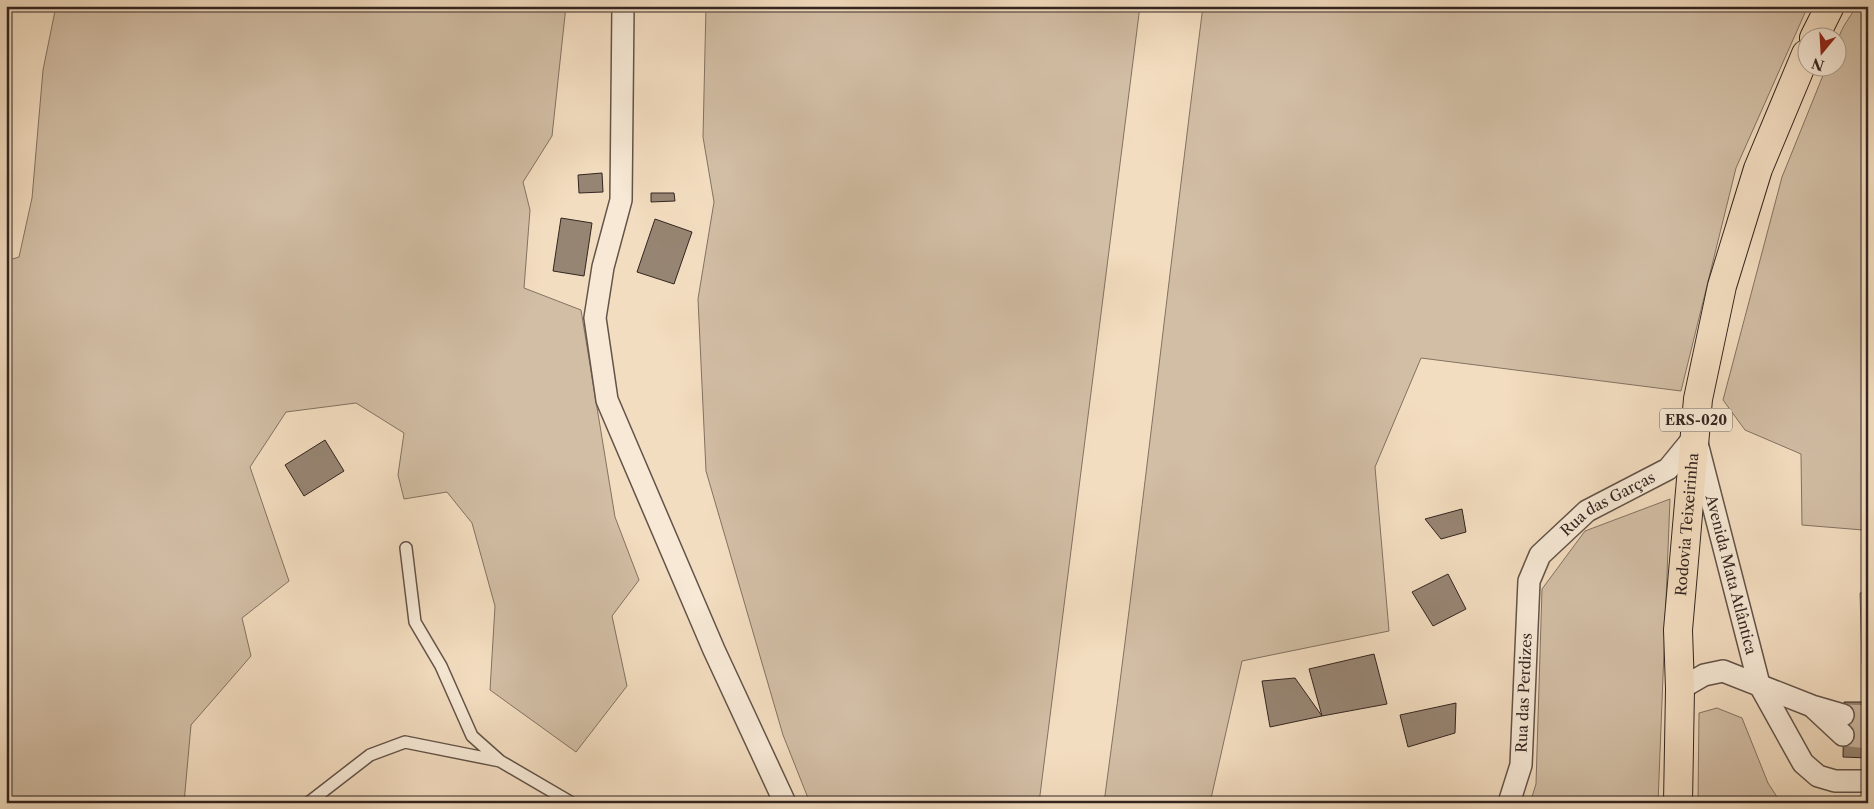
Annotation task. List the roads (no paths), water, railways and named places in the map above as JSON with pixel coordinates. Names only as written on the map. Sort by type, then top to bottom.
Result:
[{"type":"main road","points":[[1819,28],[1830,6]]},
{"type":"main road","name":"Rodovia Teixeirinha","points":[[1678,803],[1680,689],[1678,630],[1698,400],[1722,286],[1758,169],[1796,78]]},
{"type":"street","points":[[623,6],[620,200],[603,267],[595,318],[607,400],[714,650],[785,803]]},
{"type":"street","name":"Rua das Garças","points":[[1529,582],[1540,555],[1587,511],[1668,469],[1695,436]]},
{"type":"street","name":"Avenida Mata Atlântica","points":[[1695,436],[1759,684],[1803,763],[1818,776],[1835,781],[1868,781]]},
{"type":"street","name":"Rua das Perdizes","points":[[1509,803],[1521,765],[1529,582]]},
{"type":"street","name":"Avenida Mata Atlântica","points":[[1680,689],[1704,675],[1723,671],[1812,706],[1843,725]]},
{"type":"lane","points":[[406,548],[415,622],[441,666],[472,736],[500,761],[572,803]]},
{"type":"lane","points":[[308,803],[370,756],[405,742],[500,761]]},
{"type":"water","points":[[1868,589],[1868,665],[1862,664],[1860,593]]},
{"type":"tunnel","points":[[1843,715],[1868,716]]},
{"type":"tunnel","points":[[1843,735],[1868,738]]}]
